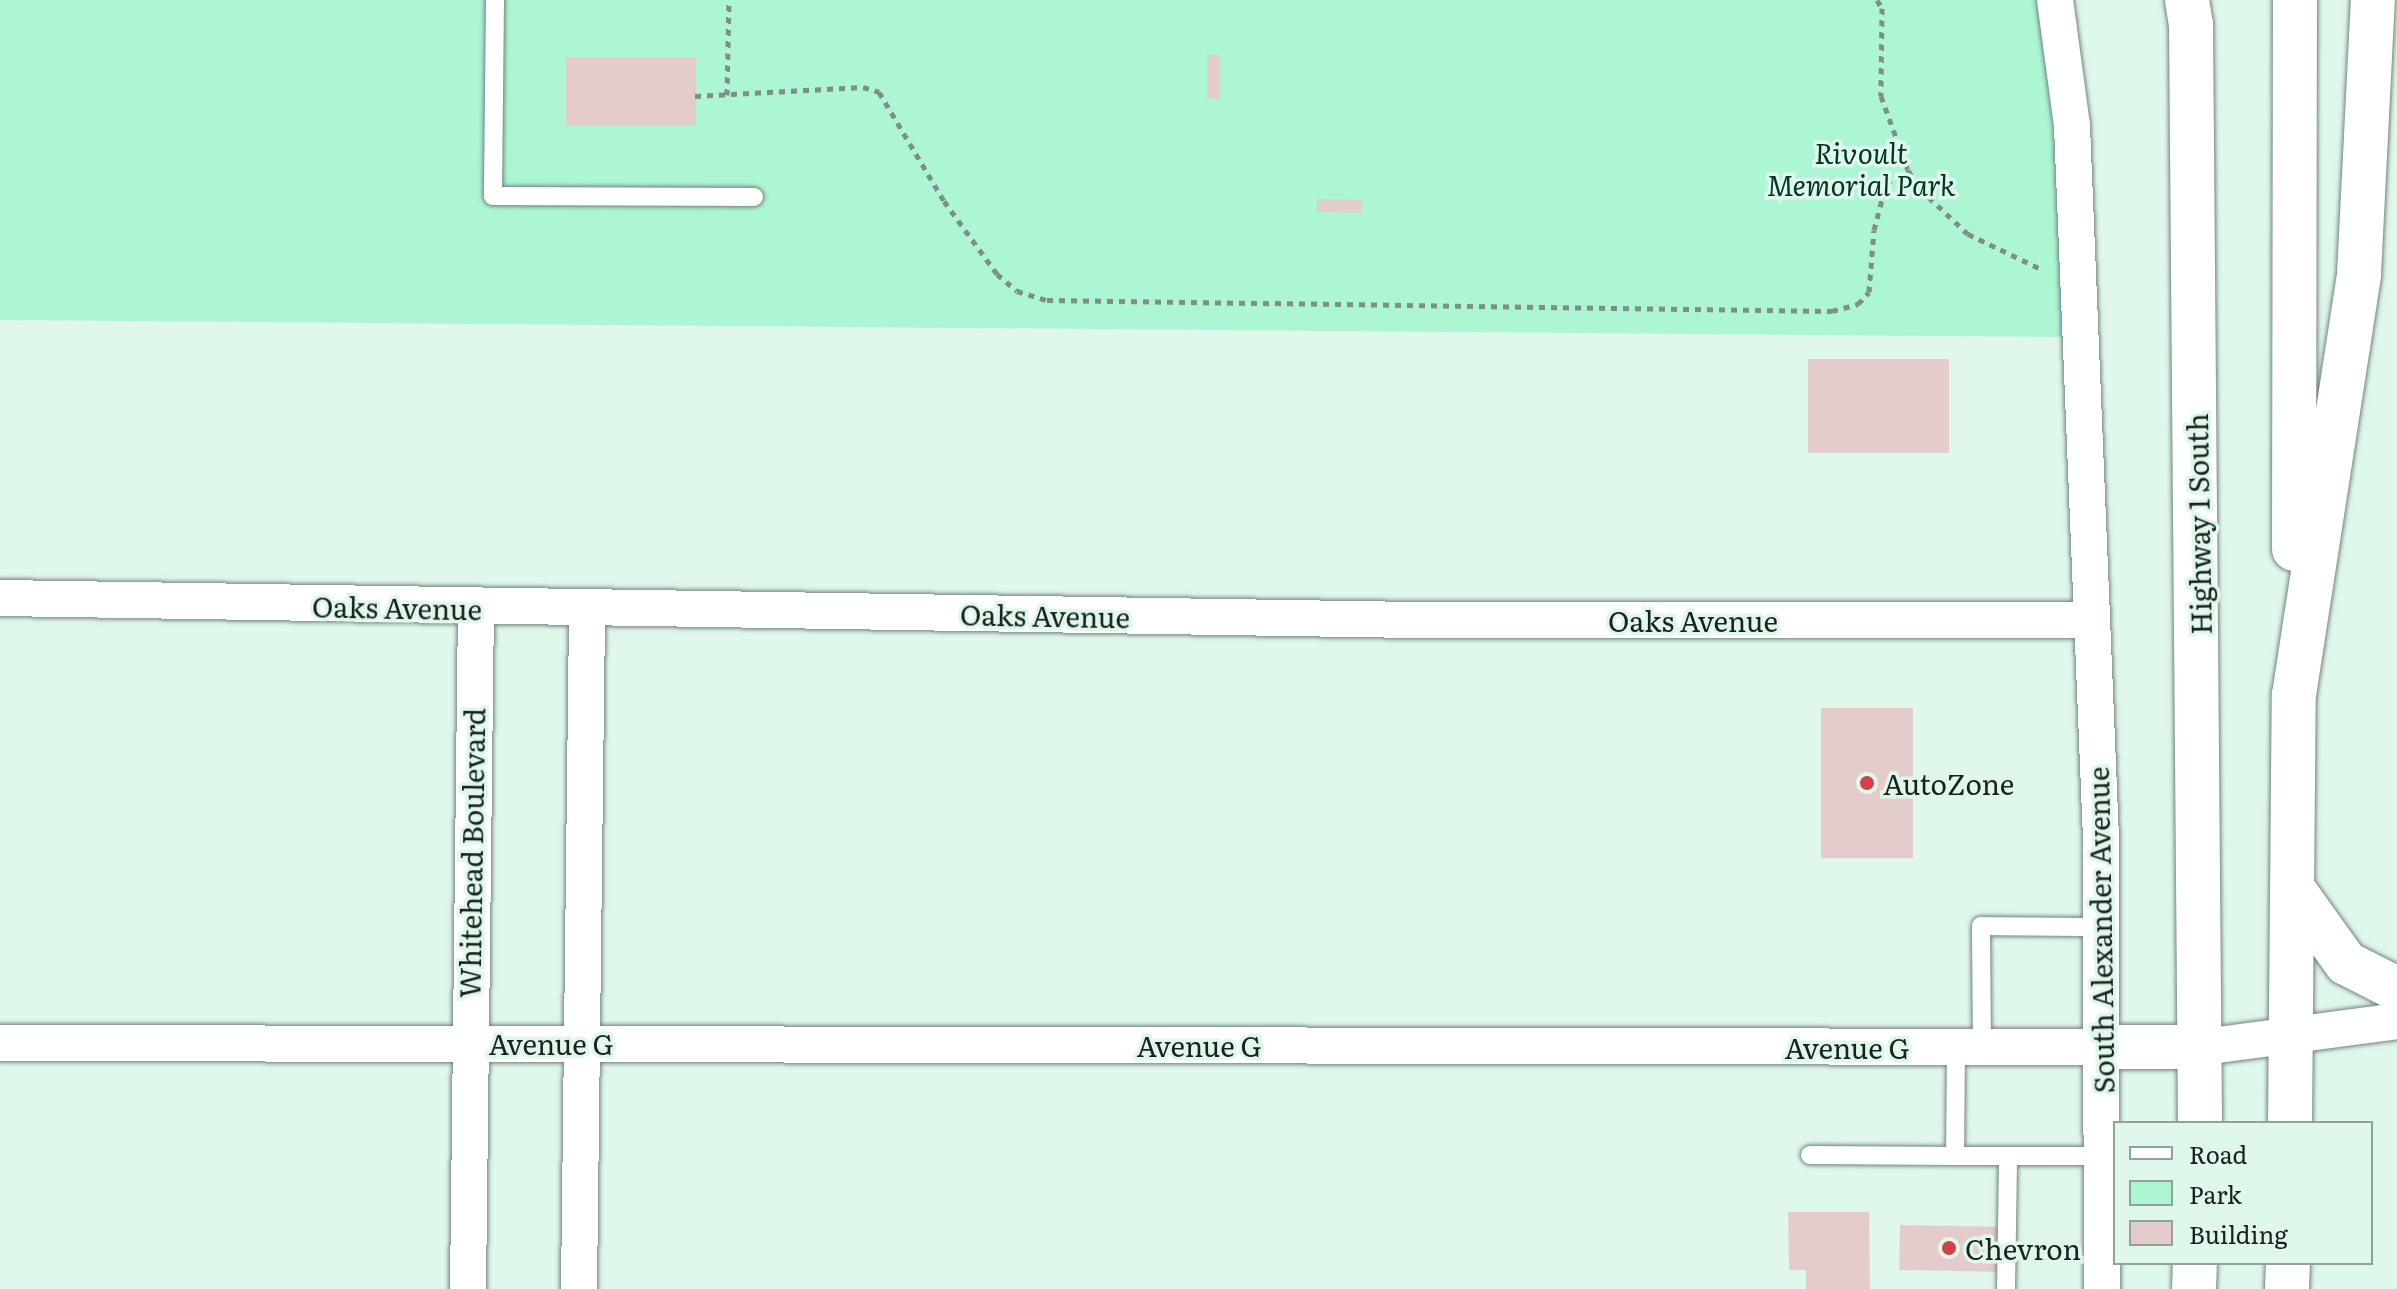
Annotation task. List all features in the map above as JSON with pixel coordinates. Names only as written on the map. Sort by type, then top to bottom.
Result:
[{"type":"main road","points":[[2290,1121],[2295,0]]},
{"type":"main road","points":[[2294,695],[2359,274],[2373,0]]},
{"type":"main road","name":"Highway 1 South","points":[[2190,8],[2203,1047],[2200,1121]]},
{"type":"main road","points":[[2293,889],[2346,963],[2397,989]]},
{"type":"main road","name":"Avenue G","points":[[2105,1047],[2203,1047]]},
{"type":"main road","points":[[2194,1289],[2195,1265]]},
{"type":"main road","points":[[2287,1289],[2288,1265]]},
{"type":"street","name":"South Alexander Avenue","points":[[2055,0],[2072,126],[2080,275],[2103,927],[2102,1289]]},
{"type":"street","name":"Oaks Avenue","points":[[0,598],[476,609],[2090,620]]},
{"type":"street","name":"Whitehead Boulevard","points":[[468,1289],[467,1042],[476,609]]},
{"type":"street","points":[[579,1289],[578,1043],[587,610]]},
{"type":"street","name":"Avenue G","points":[[2203,1047],[2397,1021]]},
{"type":"street","name":"Avenue G","points":[[0,1043],[2105,1047]]},
{"type":"lane","points":[[495,0],[493,196],[754,197]]},
{"type":"lane","points":[[1955,1156],[1981,926],[2103,927]]},
{"type":"lane","points":[[1810,1155],[2103,1156]]},
{"type":"lane","points":[[2006,1289],[2008,1156]]},
{"type":"path","points":[[727,95],[729,0]]},
{"type":"path","points":[[1877,0],[1882,8],[1881,96],[1908,170],[1920,189],[1968,234],[2015,260],[2080,275]]},
{"type":"path","points":[[695,96],[863,87],[879,92],[944,201],[997,274],[1017,291],[1047,300],[1832,311],[1858,304],[1869,292],[1874,230],[1886,184],[1908,170]]},
{"type":"green space","name":"Rivoult Memorial Park","points":[[0,0],[2037,0],[2050,83],[2064,337],[0,320]]},
{"type":"building","points":[[1207,55],[1220,55],[1220,99],[1207,99]]},
{"type":"building","points":[[566,57],[696,57],[696,125],[566,125]]},
{"type":"building","points":[[1317,199],[1362,200],[1362,213],[1317,212]]},
{"type":"building","points":[[1808,359],[1949,359],[1949,453],[1808,453]]},
{"type":"building","name":"AutoZone","points":[[1821,708],[1913,708],[1913,858],[1821,858]]},
{"type":"building","points":[[1788,1212],[1869,1212],[1870,1289],[1806,1289],[1806,1270],[1789,1270]]},
{"type":"building","name":"Chevron","points":[[1900,1225],[1999,1227],[1998,1272],[1899,1270]]},
{"type":"place","name":"AutoZone","points":[[1867,783]]},
{"type":"place","name":"Chevron","points":[[1949,1248]]}]
